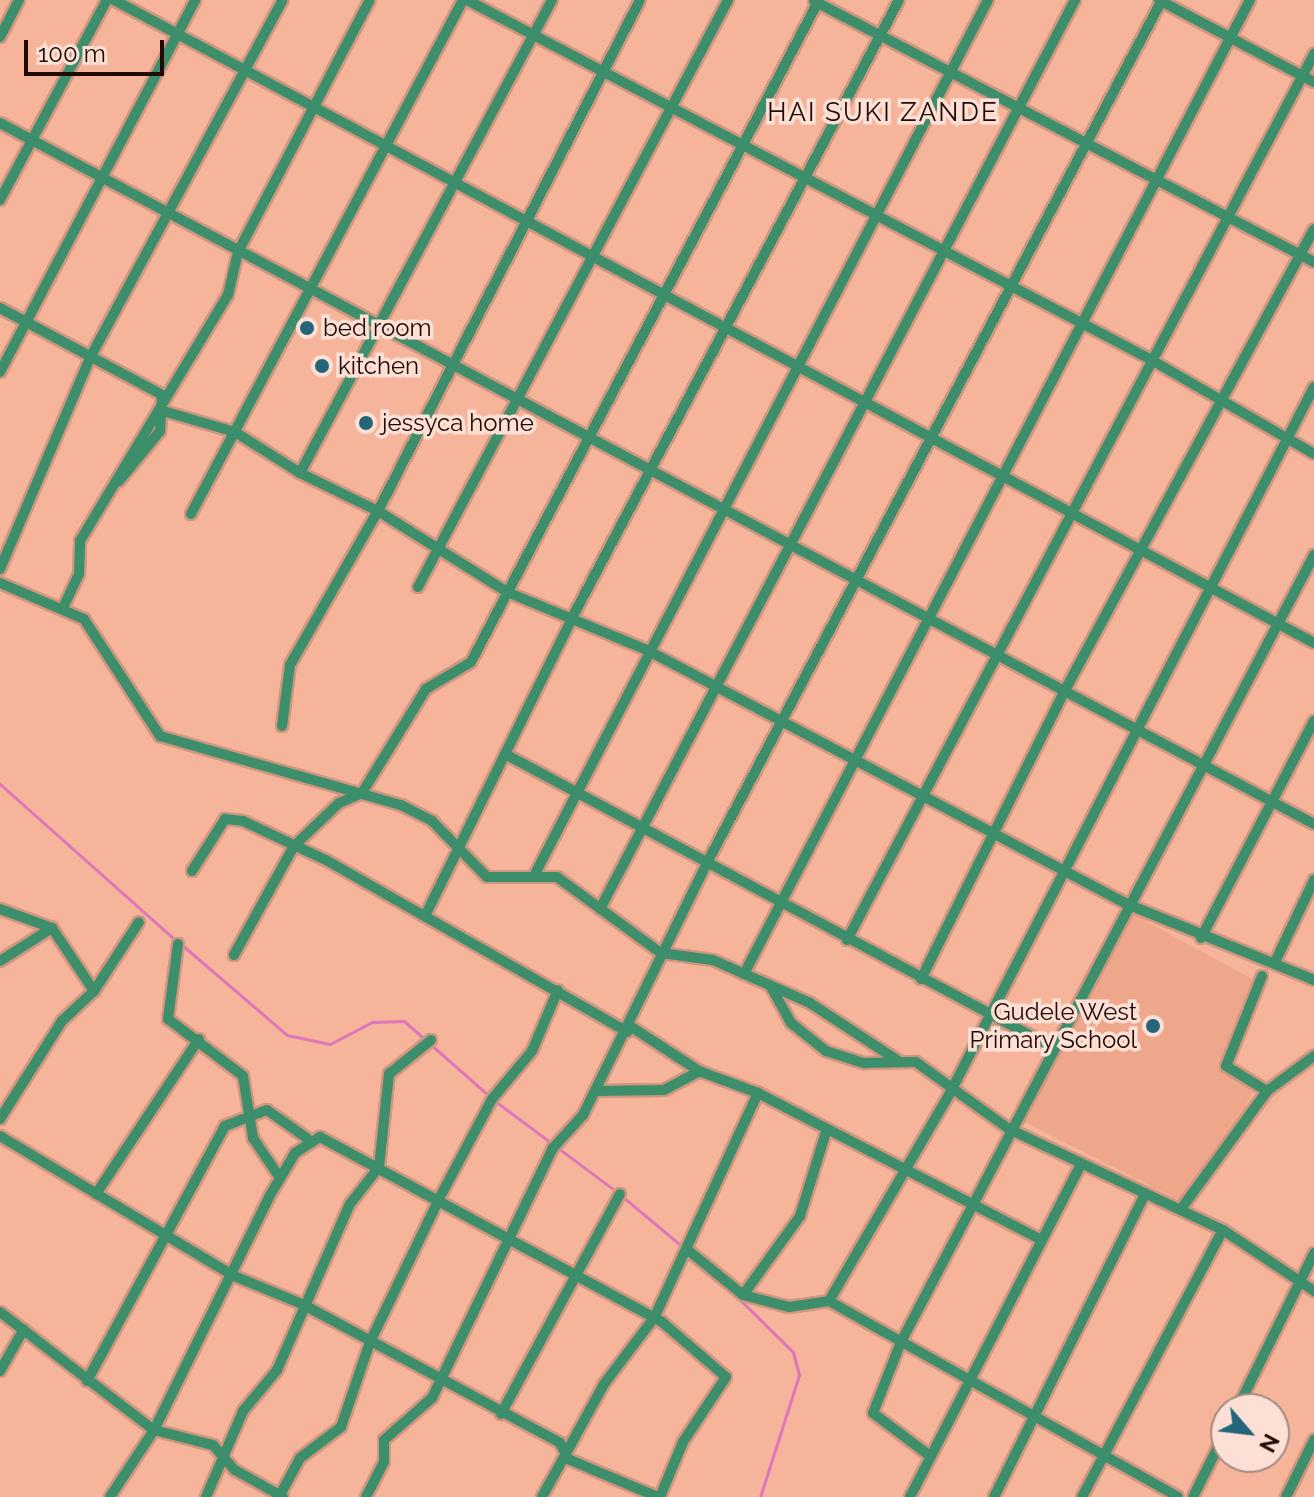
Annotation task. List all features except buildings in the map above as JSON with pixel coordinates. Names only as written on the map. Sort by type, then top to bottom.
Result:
[{"type":"street","points":[[0,37],[19,0]]},
{"type":"street","points":[[0,200],[107,0]]},
{"type":"street","points":[[114,0],[1004,473],[1314,643]]},
{"type":"street","points":[[0,372],[195,0]]},
{"type":"street","points":[[0,569],[91,356],[283,0]]},
{"type":"street","points":[[63,608],[79,574],[80,541],[162,395],[228,295],[238,252],[370,0]]},
{"type":"street","points":[[191,514],[465,0],[1148,358],[1220,404],[1314,454]]},
{"type":"street","points":[[300,473],[458,183],[552,0]]},
{"type":"street","points":[[282,726],[290,665],[378,511],[525,218],[640,0]]},
{"type":"street","points":[[418,587],[728,0]]},
{"type":"street","points":[[425,916],[572,618],[899,0]]},
{"type":"street","points":[[536,872],[573,791],[988,0]]},
{"type":"street","points":[[600,909],[1075,0]]},
{"type":"street","points":[[366,1497],[384,1462],[384,1440],[427,1405],[553,1148],[595,1091],[628,1029],[661,953],[708,861],[1161,0],[1314,82]]},
{"type":"street","points":[[744,974],[924,617],[1004,473],[1153,180],[1250,0]]},
{"type":"street","points":[[234,955],[294,846],[339,803],[362,793],[426,689],[471,662],[816,1],[1224,218],[1314,262]]},
{"type":"street","points":[[847,940],[997,656],[1148,358],[1314,54]]},
{"type":"street","points":[[0,123],[1314,824]]},
{"type":"street","points":[[921,979],[1064,692],[1144,549],[1314,229]]},
{"type":"street","points":[[0,308],[162,395]]},
{"type":"street","points":[[829,1301],[950,1093],[987,1013],[1137,729],[1208,584],[1314,387]]},
{"type":"street","points":[[114,485],[150,448],[163,411],[162,395]]},
{"type":"street","points":[[163,411],[235,432],[300,473],[378,511],[507,592],[647,650],[1127,904],[1201,938],[1275,962],[1314,980]]},
{"type":"street","points":[[930,1456],[873,1413],[901,1342],[1127,904],[1204,766],[1314,555]]},
{"type":"street","points":[[0,583],[84,619],[160,736],[362,793],[432,821],[498,881],[536,872],[568,883],[661,953],[744,974],[770,985],[897,1060],[922,1066],[950,1093],[1009,1129],[1223,1230],[1314,1291]]},
{"type":"street","points":[[1201,938],[1314,721]]},
{"type":"street","points":[[505,754],[643,831],[708,861],[847,940],[1052,1047]]},
{"type":"street","points":[[192,871],[225,819],[294,846],[425,916],[451,938],[558,990],[699,1071],[758,1093],[1040,1239]]},
{"type":"street","points":[[1275,962],[1314,880]]},
{"type":"street","points":[[0,909],[52,928],[94,991]]},
{"type":"street","points":[[0,1119],[62,1021],[94,991],[139,922]]},
{"type":"street","points":[[0,961],[52,928]]},
{"type":"street","points":[[178,944],[168,1019],[199,1039],[243,1076],[253,1138],[280,1178]]},
{"type":"street","points":[[1262,976],[1226,1066],[1267,1091]]},
{"type":"street","points":[[770,985],[791,1023],[826,1051],[864,1063],[897,1060]]},
{"type":"street","points":[[0,1312],[154,1430],[225,1454],[235,1470],[281,1496],[300,1458],[335,1437],[370,1342],[440,1197],[492,1099],[532,1051],[558,990]]},
{"type":"street","points":[[96,1194],[199,1039]]},
{"type":"street","points":[[206,1497],[243,1411],[277,1370],[350,1204],[379,1167],[385,1082],[431,1040]]},
{"type":"street","points":[[1181,1209],[1267,1091],[1314,1056]]},
{"type":"street","points":[[595,1091],[664,1090],[699,1071]]},
{"type":"street","points":[[542,1497],[568,1459],[604,1384],[654,1318],[689,1251],[758,1093]]},
{"type":"street","points":[[0,1136],[96,1194],[169,1233],[232,1275],[304,1305],[501,1414],[560,1443],[568,1459],[659,1497],[683,1442],[726,1377],[654,1318],[574,1277],[440,1197],[379,1167],[334,1140],[308,1139],[267,1110],[251,1115],[217,1135],[169,1233],[87,1381]]},
{"type":"street","points":[[743,1295],[800,1216],[827,1129]]},
{"type":"street","points":[[110,1497],[154,1430],[280,1178],[308,1139]]},
{"type":"street","points":[[910,1497],[1081,1164]]},
{"type":"street","points":[[501,1414],[620,1194]]},
{"type":"street","points":[[994,1497],[1040,1414],[1145,1194]]},
{"type":"street","points":[[1082,1497],[1104,1461],[1223,1230]]},
{"type":"street","points":[[689,1251],[743,1295],[789,1307],[829,1301],[1040,1414],[1104,1461],[1178,1497]]},
{"type":"street","points":[[1245,1393],[1314,1253]]},
{"type":"street","points":[[0,1371],[24,1329]]},
{"type":"street","points":[[1286,1497],[1314,1440]]},
{"type":"street","points":[[1193,1497],[1210,1463]]},
{"type":"shaded area","name":"Gudele West Primary School","points":[[1129,912],[1254,980],[1219,1071],[1254,1090],[1224,1148],[1182,1202],[1021,1120]]},
{"type":"waterway","points":[[0,784],[176,941]]},
{"type":"waterway","points":[[182,945],[287,1035],[330,1044],[372,1022],[404,1021],[489,1096]]},
{"type":"waterway","points":[[495,1101],[617,1192]]},
{"type":"waterway","points":[[623,1197],[684,1248]]},
{"type":"waterway","points":[[733,1293],[793,1352],[799,1375],[760,1497]]},
{"type":"place","name":"bed room","points":[[307,328]]},
{"type":"place","name":"kitchen","points":[[322,366]]},
{"type":"place","name":"jessyca home","points":[[366,423]]},
{"type":"place","name":"Gudele West Primary School","points":[[1153,1026]]},
{"type":"district","name":"HAI SUKI ZANDE","points":[[883,113]]}]
